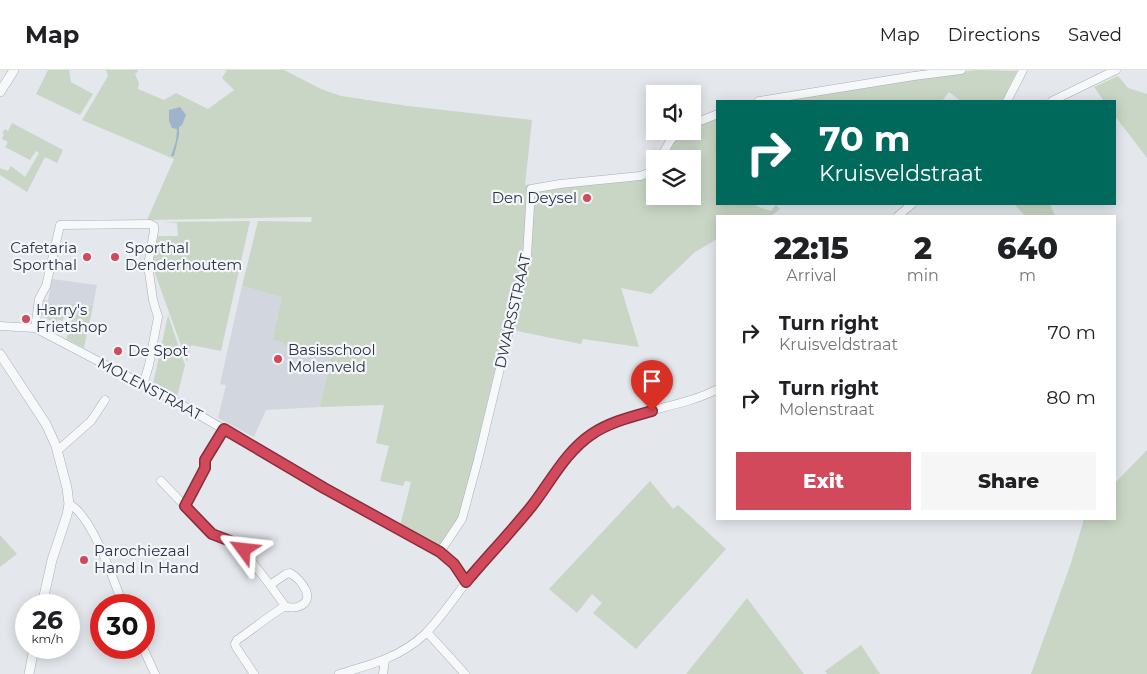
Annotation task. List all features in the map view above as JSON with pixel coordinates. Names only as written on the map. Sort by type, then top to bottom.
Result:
[{"type":"street","points":[[0,92],[14,70]]},
{"type":"street","points":[[765,100],[896,78],[961,70]]},
{"type":"street","points":[[1007,100],[1022,70]]},
{"type":"street","points":[[1054,100],[1116,70]]},
{"type":"street","points":[[701,121],[716,115]]},
{"type":"street","name":"DWARSSTRAAT","points":[[440,552],[462,520],[478,460],[527,256],[531,189],[646,174]]},
{"type":"street","points":[[899,215],[911,205]]},
{"type":"street","points":[[35,328],[39,299],[46,286],[60,225],[150,224],[154,226],[148,265],[153,300],[158,318],[143,385]]},
{"type":"street","name":"MOLENSTRAAT","points":[[0,326],[35,328],[224,429],[324,488],[440,552],[454,564],[466,582]]},
{"type":"street","points":[[0,354],[41,415],[58,451],[68,488],[69,504],[52,560],[44,594]]},
{"type":"street","points":[[339,674],[385,660],[408,648],[427,632],[466,582],[531,506],[573,449],[592,434],[618,421],[716,391]]},
{"type":"street","name":"MOLENSTRAAT","points":[[58,451],[91,421],[105,400]]},
{"type":"street","points":[[185,506],[205,468],[205,460],[224,429]]},
{"type":"street","points":[[161,481],[212,534],[238,544],[284,606]]},
{"type":"street","points":[[69,504],[75,507],[96,538],[119,594]]},
{"type":"street","points":[[254,674],[236,647],[237,640],[284,606],[298,607],[305,603],[308,597],[307,590],[298,577],[290,573],[270,586]]},
{"type":"street","points":[[427,632],[465,674]]},
{"type":"street","points":[[29,674],[32,659]]},
{"type":"street","points":[[148,659],[156,674]]},
{"type":"street","points":[[383,674],[385,660]]},
{"type":"shaded area","points":[[52,279],[97,285],[93,306],[71,303],[70,306],[51,304],[47,319],[41,316],[44,300],[48,301]]},
{"type":"shaded area","name":"Basisschool Molenveld","points":[[242,286],[283,297],[284,345],[331,356],[320,407],[266,410],[254,437],[218,418],[226,385],[220,384]]},
{"type":"green space","points":[[48,70],[69,70],[71,82],[93,94],[80,115],[36,94]]},
{"type":"green space","points":[[106,70],[137,70],[138,72],[135,74],[139,83],[138,89],[164,100],[176,93],[208,109],[234,90],[222,78],[227,70],[284,70],[321,89],[341,96],[408,106],[532,120],[525,185],[639,173],[646,170],[646,205],[701,205],[701,150],[666,150],[675,140],[701,140],[701,123],[716,116],[716,205],[756,205],[771,211],[776,205],[780,209],[772,215],[716,215],[716,240],[695,252],[651,294],[621,288],[639,347],[583,339],[581,344],[512,330],[528,264],[520,262],[460,519],[440,546],[400,526],[411,482],[405,481],[403,486],[380,481],[389,446],[376,443],[384,405],[320,407],[331,356],[283,345],[284,342],[273,340],[282,297],[242,286],[258,221],[311,222],[312,217],[147,220],[174,159],[82,120],[108,76]]},
{"type":"green space","points":[[977,70],[1017,71],[1002,100],[960,100],[949,92],[943,100],[780,100],[907,79]]},
{"type":"green space","points":[[1118,76],[1128,88],[1147,94],[1147,158],[1116,117],[1116,100],[1103,100],[1094,87]]},
{"type":"green space","points":[[12,123],[63,150],[57,163],[45,157],[27,192],[0,175],[0,168],[8,171],[11,166],[25,177],[39,153],[36,151],[30,160],[5,147],[8,142],[2,139],[4,134],[2,133],[5,129],[8,131]]},
{"type":"green space","points":[[1015,205],[1050,205],[1055,215],[1024,215]]},
{"type":"green space","points":[[250,221],[221,351],[191,345],[187,362],[152,265],[158,236],[178,236],[177,223],[162,222]]},
{"type":"green space","points":[[70,303],[93,306],[84,348],[66,339],[72,320],[65,316],[62,321],[58,319],[56,323],[47,319],[51,304],[70,306]]},
{"type":"green space","points":[[168,315],[185,365],[177,397],[153,384]]},
{"type":"green space","points":[[1147,450],[1147,674],[1031,674],[1071,563],[1084,520],[1116,520],[1116,482]]},
{"type":"green space","points":[[650,481],[673,509],[678,505],[726,549],[636,649],[593,613],[602,603],[592,594],[577,613],[549,589]]},
{"type":"green space","points":[[0,535],[17,554],[0,567]]},
{"type":"green space","points":[[747,598],[804,674],[686,674]]},
{"type":"green space","points":[[861,645],[880,674],[827,674],[825,671]]},
{"type":"water","points":[[180,107],[186,115],[182,125],[179,127],[174,156],[171,156],[176,141],[177,129],[172,128],[169,121],[169,110]]},
{"type":"place","name":"Den Deysel","points":[[587,198]]},
{"type":"place","name":"Cafetaria Sporthal","points":[[87,257]]},
{"type":"place","name":"Sporthal Denderhoutem","points":[[115,257]]},
{"type":"place","name":"Harry's Frietshop","points":[[26,319]]},
{"type":"place","name":"De Spot","points":[[118,351]]},
{"type":"place","name":"Basisschool Molenveld","points":[[278,359]]},
{"type":"place","name":"Parochiezaal Hand In Hand","points":[[84,560]]},
{"type":"route","points":[[244,550],[238,544],[212,534],[185,506],[205,468],[205,460],[224,429],[324,488],[440,552],[454,564],[466,582],[531,506],[573,449],[604,427],[652,411]]}]
